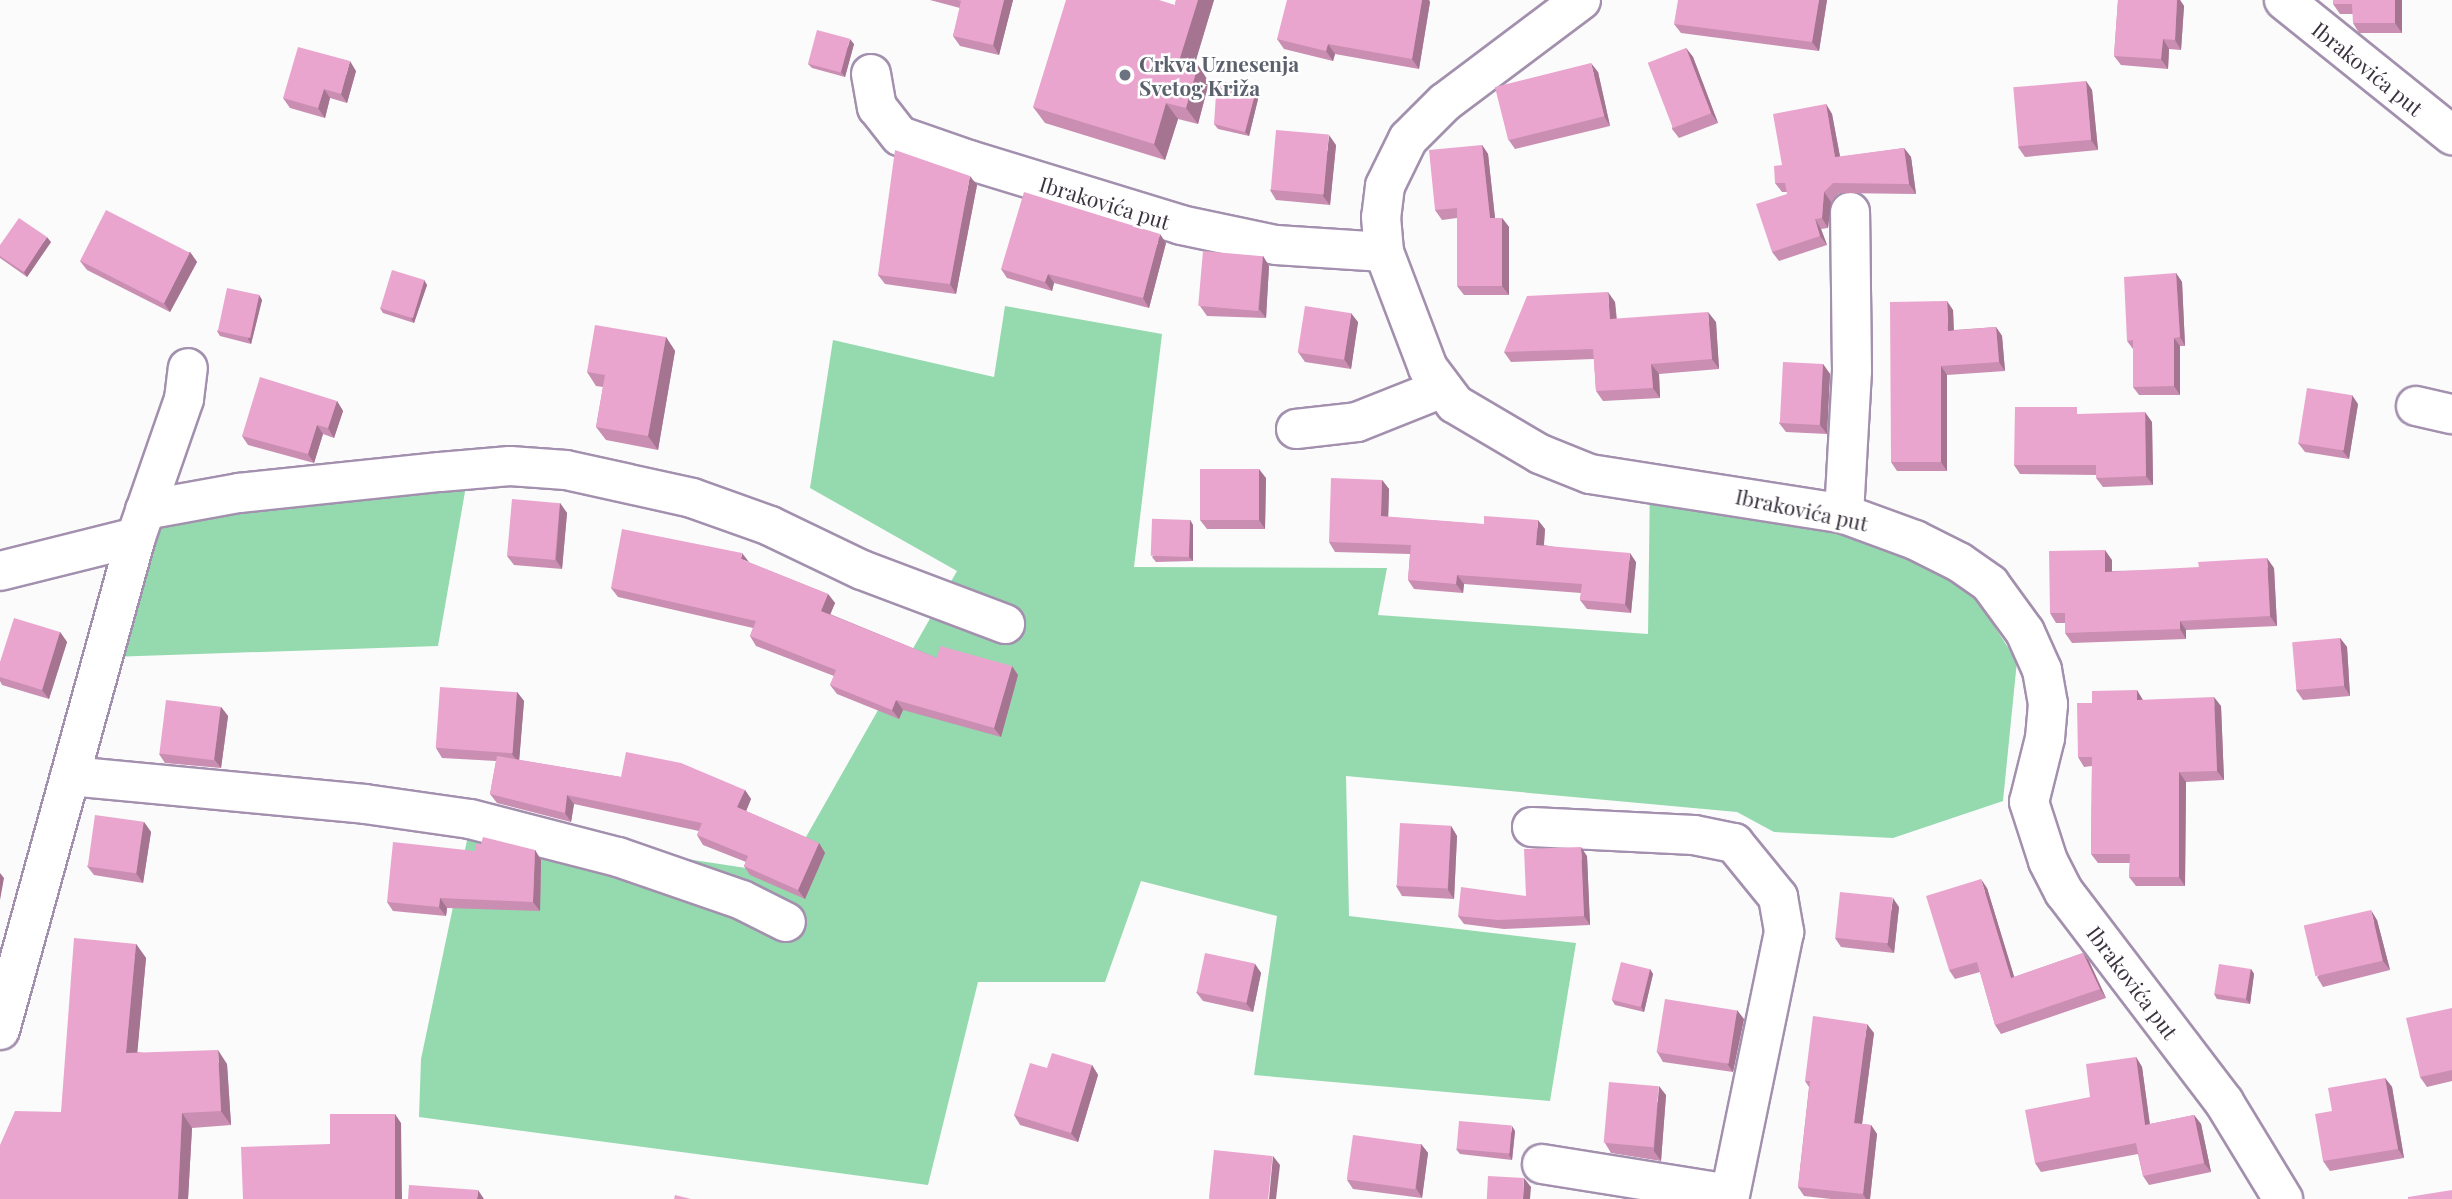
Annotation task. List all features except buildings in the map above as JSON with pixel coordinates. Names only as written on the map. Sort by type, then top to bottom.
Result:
[{"type":"street","name":"Ibrakovića put","points":[[1581,0],[1446,102],[1408,139],[1385,186],[1384,252],[1399,300],[1440,389],[1483,422],[1590,474],[1844,514],[1915,540],[1959,562],[1990,584],[2025,632],[2042,670],[2048,704],[2045,738],[2029,802],[2048,861],[2064,892],[2224,1102],[2283,1199]]},
{"type":"street","name":"Ibrakovića put","points":[[2284,0],[2452,135]]},
{"type":"street","name":"Ibrakovića put","points":[[871,74],[877,107],[900,136],[969,160],[1181,225],[1276,245],[1384,252]]},
{"type":"street","points":[[1844,514],[1852,371],[1850,212]]},
{"type":"street","points":[[0,1030],[141,523],[184,399],[188,368]]},
{"type":"street","points":[[1296,429],[1357,422],[1440,389]]},
{"type":"street","points":[[0,571],[239,493],[510,466],[566,470],[692,498],[770,526],[862,570],[1004,624]]},
{"type":"street","points":[[70,776],[365,804],[470,819],[618,857],[742,900],[786,922]]},
{"type":"street","points":[[1532,827],[1694,835],[1734,843],[1779,897],[1784,932],[1730,1197],[1542,1164]]},
{"type":"green space","points":[[1005,306],[1162,334],[1134,567],[1387,568],[1378,615],[1648,634],[1650,479],[1753,501],[1960,574],[2017,661],[2003,801],[1893,838],[1774,832],[1737,812],[1346,776],[1349,916],[1576,943],[1550,1101],[1254,1075],[1277,916],[1141,881],[1105,982],[978,982],[928,1185],[419,1117],[421,1059],[470,826],[785,874],[957,571],[810,488],[833,340],[994,377]]},
{"type":"green space","points":[[466,486],[438,646],[110,657],[136,551],[168,517]]},
{"type":"place","name":"Crkva Uznesenja Svetog Križa","points":[[1125,75]]}]
